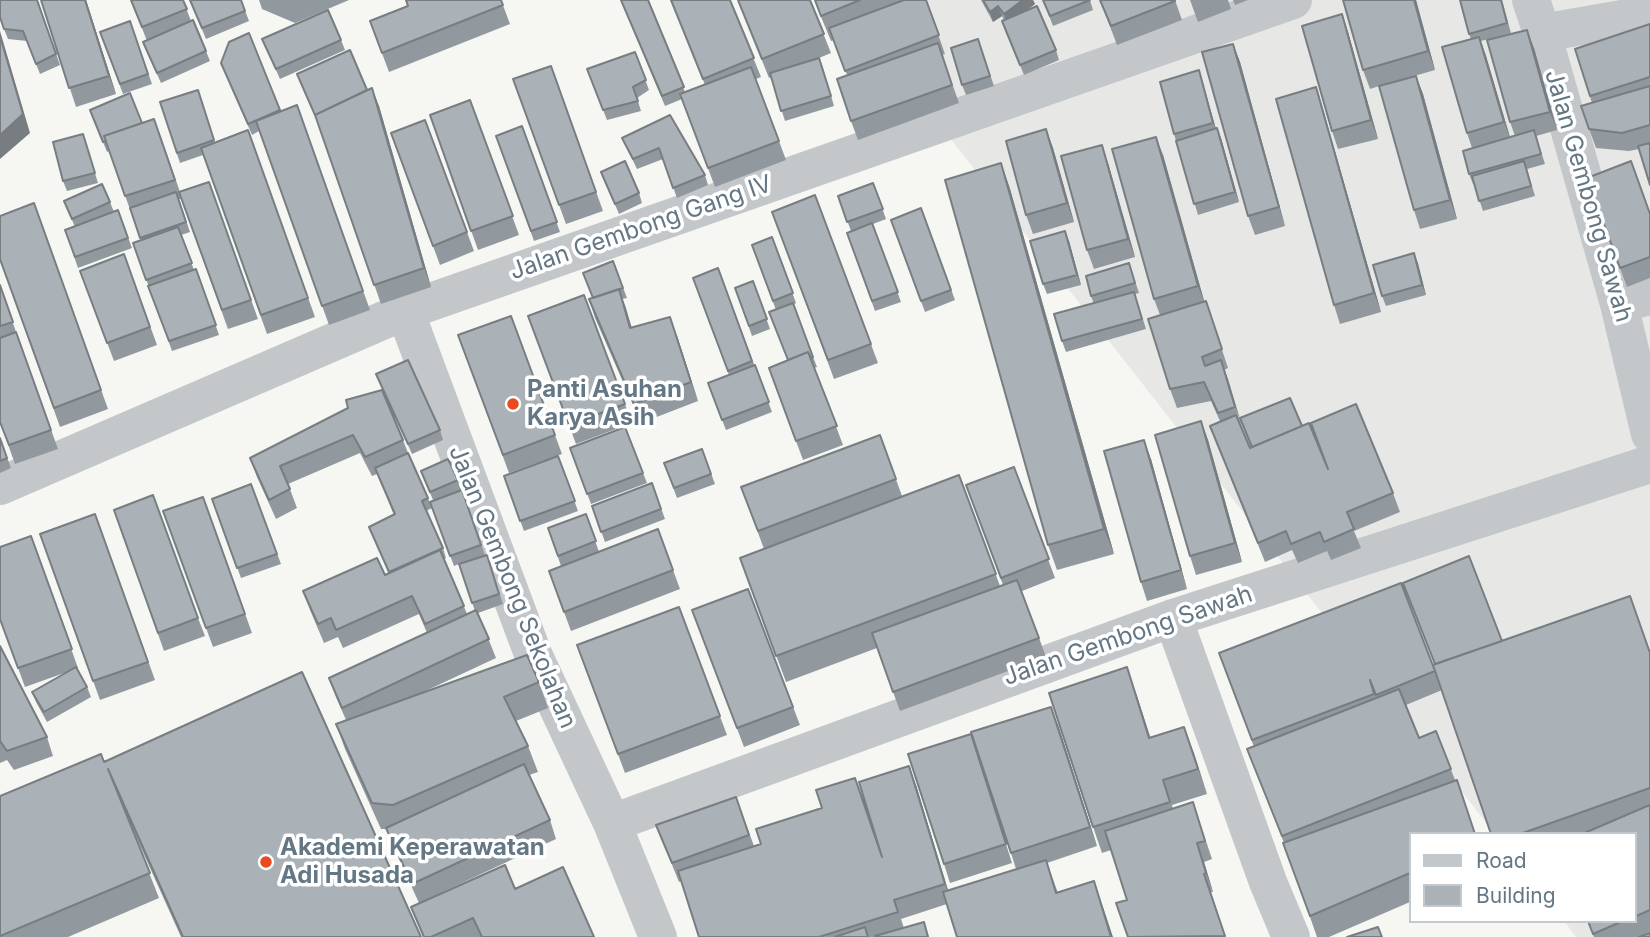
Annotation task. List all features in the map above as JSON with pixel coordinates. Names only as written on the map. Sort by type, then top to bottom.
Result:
[{"type":"street","name":"Jalan Gembong Gang IV","points":[[0,486],[405,311],[1293,0]]},
{"type":"street","points":[[1536,17],[1650,14]]},
{"type":"street","name":"Jalan Gembong Sawah","points":[[1536,17],[1635,300],[1650,433]]},
{"type":"street","name":"Jalan Gembong Sekolahan","points":[[405,311],[519,660],[612,823],[658,937]]},
{"type":"street","name":"Jalan Gembong Sawah","points":[[612,823],[1173,618],[1650,464]]},
{"type":"street","points":[[1173,618],[1268,882],[1291,937]]},
{"type":"shaded area","points":[[842,0],[1650,0],[1650,937],[1576,937],[1566,923],[1636,923],[1636,832],[1493,832]]},
{"type":"building","points":[[0,0],[37,0],[56,54],[36,64],[23,31],[4,29],[0,17]]},
{"type":"building","points":[[41,0],[85,0],[109,76],[69,88]]},
{"type":"building","points":[[131,0],[183,0],[187,9],[142,27]]},
{"type":"building","points":[[190,0],[241,0],[245,11],[202,28]]},
{"type":"building","points":[[406,0],[501,0],[503,5],[382,53],[370,21],[408,6]]},
{"type":"building","points":[[621,0],[648,0],[684,87],[662,96]]},
{"type":"building","points":[[671,0],[730,0],[754,58],[703,79]]},
{"type":"building","points":[[738,0],[810,0],[824,34],[762,59]]},
{"type":"building","points":[[815,0],[860,0],[821,16]]},
{"type":"building","points":[[904,0],[926,0],[939,35],[845,71],[829,28]]},
{"type":"building","points":[[983,0],[1023,0],[1004,14],[998,6],[990,12]]},
{"type":"building","points":[[1043,0],[1090,0],[1050,16]]},
{"type":"building","points":[[1100,0],[1175,0],[1175,1],[1111,26]]},
{"type":"building","points":[[1343,0],[1414,0],[1428,51],[1363,70]]},
{"type":"building","points":[[1460,0],[1501,0],[1507,23],[1469,34]]},
{"type":"building","points":[[1037,6],[1056,50],[1020,65],[1002,21]]},
{"type":"building","points":[[328,10],[341,40],[276,69],[262,39]]},
{"type":"building","points":[[1342,14],[1371,120],[1332,131],[1302,26]]},
{"type":"building","points":[[193,20],[206,51],[157,73],[143,42]]},
{"type":"building","points":[[130,21],[148,74],[120,84],[100,32]]},
{"type":"building","points":[[1650,24],[1650,77],[1590,96],[1575,49]]},
{"type":"building","points":[[1527,30],[1550,112],[1510,122],[1487,40]]},
{"type":"building","points":[[249,33],[280,110],[248,124],[221,63],[229,42]]},
{"type":"building","points":[[0,36],[23,114],[0,135]]},
{"type":"building","points":[[1479,37],[1504,122],[1467,133],[1442,47]]},
{"type":"building","points":[[978,39],[990,76],[962,85],[951,48]]},
{"type":"building","points":[[938,43],[952,85],[851,121],[837,79]]},
{"type":"building","points":[[1233,44],[1279,207],[1248,216],[1202,52]]},
{"type":"building","points":[[350,50],[367,90],[315,115],[297,74]]},
{"type":"building","points":[[635,52],[646,80],[633,87],[638,101],[603,110],[587,69]]},
{"type":"building","points":[[819,58],[831,96],[781,111],[770,73]]},
{"type":"building","points":[[551,66],[596,192],[559,205],[513,79]]},
{"type":"building","points":[[751,67],[779,141],[708,168],[680,94]]},
{"type":"building","points":[[1199,70],[1213,123],[1174,134],[1160,82]]},
{"type":"building","points":[[1416,76],[1450,200],[1414,210],[1379,86]]},
{"type":"building","points":[[1650,86],[1650,125],[1622,133],[1589,129],[1581,106]]},
{"type":"building","points":[[1316,87],[1374,293],[1334,305],[1276,99]]},
{"type":"building","points":[[372,88],[424,268],[374,285],[315,115]]},
{"type":"building","points":[[198,90],[214,140],[177,153],[160,102]]},
{"type":"building","points":[[130,93],[142,123],[104,136],[106,141],[103,142],[90,110]]},
{"type":"building","points":[[470,100],[513,216],[471,231],[430,115]]},
{"type":"building","points":[[297,105],[363,291],[322,306],[256,121]]},
{"type":"building","points":[[670,115],[705,175],[673,188],[659,148],[633,159],[622,138]]},
{"type":"building","points":[[154,119],[175,180],[125,196],[104,136]]},
{"type":"building","points":[[425,120],[467,232],[433,246],[391,133]]},
{"type":"building","points":[[522,126],[557,222],[531,231],[496,136]]},
{"type":"building","points":[[1217,128],[1235,192],[1194,204],[1176,141]]},
{"type":"building","points":[[1046,129],[1067,203],[1026,215],[1006,141]]},
{"type":"building","points":[[248,130],[308,298],[261,315],[201,148]]},
{"type":"building","points":[[1534,130],[1541,154],[1469,174],[1463,151]]},
{"type":"building","points":[[83,134],[95,173],[63,181],[53,142]]},
{"type":"building","points":[[1156,137],[1198,286],[1154,299],[1112,149]]},
{"type":"building","points":[[1650,143],[1650,185],[1638,146]]},
{"type":"building","points":[[1102,145],[1128,239],[1087,250],[1061,156]]},
{"type":"building","points":[[625,161],[639,193],[615,204],[601,172]]},
{"type":"building","points":[[1524,161],[1531,186],[1479,201],[1472,176]]},
{"type":"building","points":[[1631,161],[1650,214],[1650,257],[1620,268],[1587,178]]},
{"type":"building","points":[[1001,163],[1104,529],[1048,545],[945,180]]},
{"type":"building","points":[[209,182],[251,300],[222,310],[179,192]]},
{"type":"building","points":[[873,183],[883,209],[847,222],[838,196]]},
{"type":"building","points":[[102,184],[110,202],[72,219],[64,201]]},
{"type":"building","points":[[176,192],[186,222],[140,238],[130,208]]},
{"type":"building","points":[[815,195],[871,344],[828,360],[772,212]]},
{"type":"building","points":[[34,203],[101,390],[54,408],[0,259],[0,216]]},
{"type":"building","points":[[921,208],[951,290],[921,301],[891,220]]},
{"type":"building","points":[[118,210],[128,238],[75,257],[65,230]]},
{"type":"building","points":[[872,223],[898,292],[872,301],[847,233]]},
{"type":"building","points":[[178,227],[192,263],[146,280],[133,243]]},
{"type":"building","points":[[1065,231],[1077,275],[1043,284],[1030,241]]},
{"type":"building","points":[[772,237],[793,293],[773,301],[752,245]]},
{"type":"building","points":[[1414,253],[1422,285],[1382,296],[1373,265]]},
{"type":"building","points":[[124,254],[150,327],[107,343],[80,271]]},
{"type":"building","points":[[613,261],[623,288],[593,298],[583,273]]},
{"type":"building","points":[[1129,263],[1135,283],[1091,296],[1086,276]]},
{"type":"building","points":[[718,268],[752,361],[728,371],[693,278]]},
{"type":"building","points":[[196,269],[216,325],[169,341],[148,286]]},
{"type":"building","points":[[753,281],[767,319],[749,326],[735,288]]},
{"type":"building","points":[[0,285],[13,322],[0,326]]},
{"type":"building","points":[[619,289],[630,328],[670,317],[691,382],[634,404],[589,299]]},
{"type":"building","points":[[1134,292],[1142,319],[1062,341],[1054,314]]},
{"type":"building","points":[[584,295],[625,404],[569,425],[528,316]]},
{"type":"building","points":[[1206,301],[1222,349],[1202,357],[1205,366],[1221,360],[1235,407],[1218,413],[1204,382],[1170,389],[1148,319]]},
{"type":"building","points":[[793,303],[813,357],[811,358],[808,352],[788,360],[769,312]]},
{"type":"building","name":"Panti Asuhan Karya Asih","points":[[511,316],[555,435],[503,455],[458,335]]},
{"type":"building","points":[[16,332],[51,430],[9,445],[0,422],[0,338]]},
{"type":"building","points":[[808,352],[837,426],[796,441],[769,368]]},
{"type":"building","points":[[408,360],[440,430],[408,444],[376,374]]},
{"type":"building","points":[[755,365],[769,402],[722,420],[708,383]]},
{"type":"building","points":[[382,390],[403,440],[365,457],[353,435],[280,466],[290,489],[269,500],[250,458],[348,408],[346,400]]},
{"type":"building","points":[[1290,398],[1302,426],[1252,447],[1240,418]]},
{"type":"building","points":[[1356,404],[1393,493],[1347,512],[1354,529],[1324,542],[1320,532],[1291,544],[1286,531],[1258,543],[1210,426],[1236,415],[1250,448],[1309,423],[1328,469],[1311,423]]},
{"type":"building","points":[[1201,421],[1235,543],[1190,556],[1155,435]]},
{"type":"building","points":[[625,427],[643,473],[587,494],[570,448]]},
{"type":"building","points":[[880,435],[896,479],[758,531],[741,487]]},
{"type":"building","points":[[0,438],[7,458],[0,461]]},
{"type":"building","points":[[1144,440],[1181,570],[1141,582],[1104,451]]},
{"type":"building","points":[[702,449],[711,474],[674,488],[664,463]]},
{"type":"building","points":[[408,453],[428,498],[422,501],[443,548],[389,572],[369,527],[395,514],[375,468]]},
{"type":"building","points":[[558,456],[575,501],[520,521],[504,476]]},
{"type":"building","points":[[448,459],[458,480],[430,492],[421,471]]},
{"type":"building","points":[[1014,467],[1049,559],[1001,578],[966,485]]},
{"type":"building","points":[[959,475],[996,574],[776,656],[740,558]]},
{"type":"building","points":[[652,483],[661,509],[601,532],[592,506]]},
{"type":"building","points":[[251,484],[277,554],[237,568],[212,499]]},
{"type":"building","points":[[462,490],[481,545],[450,556],[430,502]]},
{"type":"building","points":[[153,495],[198,618],[158,633],[114,510]]},
{"type":"building","points":[[203,497],[245,614],[206,628],[163,511]]},
{"type":"building","points":[[95,514],[148,662],[93,681],[40,534]]},
{"type":"building","points":[[586,514],[596,541],[558,556],[548,528]]},
{"type":"building","points":[[658,529],[673,570],[564,612],[549,571]]},
{"type":"building","points":[[31,536],[72,649],[18,668],[0,619],[0,547]]},
{"type":"building","points":[[440,550],[464,606],[425,624],[412,596],[336,630],[331,618],[318,624],[303,591],[377,558],[385,575]]},
{"type":"building","points":[[487,555],[499,594],[472,603],[459,564]]},
{"type":"building","points":[[1469,556],[1502,641],[1435,664],[1403,583]]},
{"type":"building","points":[[1017,580],[1039,638],[893,692],[872,633]]},
{"type":"building","points":[[1401,583],[1435,671],[1376,695],[1370,680],[1374,694],[1252,740],[1219,653]]},
{"type":"building","points":[[748,589],[793,707],[737,728],[692,610]]},
{"type":"building","points":[[1630,596],[1650,653],[1650,788],[1526,832],[1490,832],[1433,665]]},
{"type":"building","points":[[679,607],[720,716],[618,754],[577,645]]},
{"type":"building","points":[[476,610],[489,639],[342,708],[329,678]]},
{"type":"building","points":[[0,646],[47,737],[7,751],[0,741]]},
{"type":"building","points":[[527,655],[539,682],[504,697],[528,746],[393,805],[372,803],[336,724]]},
{"type":"building","points":[[76,667],[87,687],[44,712],[32,692]]},
{"type":"building","points":[[1127,667],[1149,738],[1184,727],[1198,769],[1163,780],[1170,802],[1093,827],[1049,693]]},
{"type":"building","name":"Akademi Keperawatan Adi Husada","points":[[302,672],[421,937],[183,937],[108,769],[150,873],[0,936],[0,796],[101,754],[104,762]]},
{"type":"building","points":[[1399,689],[1419,738],[1436,731],[1451,769],[1282,836],[1247,749]]},
{"type":"building","points":[[1051,707],[1090,827],[1011,853],[971,732]]},
{"type":"building","points":[[971,734],[1006,844],[944,864],[908,754]]},
{"type":"building","points":[[524,764],[550,820],[412,884],[386,828]]},
{"type":"building","points":[[909,766],[945,884],[894,900],[898,912],[819,937],[699,937],[678,871],[761,844],[756,829],[822,808],[816,790],[855,778],[882,857],[859,782]]},
{"type":"building","points":[[1457,780],[1474,832],[1408,832],[1408,874],[1310,916],[1283,843]]},
{"type":"building","points":[[736,797],[749,835],[672,863],[656,825]]},
{"type":"building","points":[[1193,802],[1205,841],[1197,843],[1206,873],[1204,874],[1225,936],[1128,937],[1116,903],[1127,900],[1105,831]]},
{"type":"building","points":[[1650,805],[1650,910],[1636,916],[1636,832],[1587,832]]},
{"type":"building","points":[[1046,860],[1056,893],[1094,881],[1111,937],[957,937],[943,892]]},
{"type":"building","points":[[505,865],[515,889],[563,867],[594,937],[482,937],[473,918],[431,937],[424,937],[411,907]]},
{"type":"building","points":[[924,922],[928,937],[875,937],[875,936]]},
{"type":"building","points":[[1589,923],[1618,923],[1593,934]]},
{"type":"building","points":[[865,927],[868,937],[835,937]]},
{"type":"building","points":[[1378,927],[1382,937],[1347,937]]},
{"type":"place","name":"Panti Asuhan Karya Asih","points":[[513,404]]},
{"type":"place","name":"Akademi Keperawatan Adi Husada","points":[[266,862]]}]
